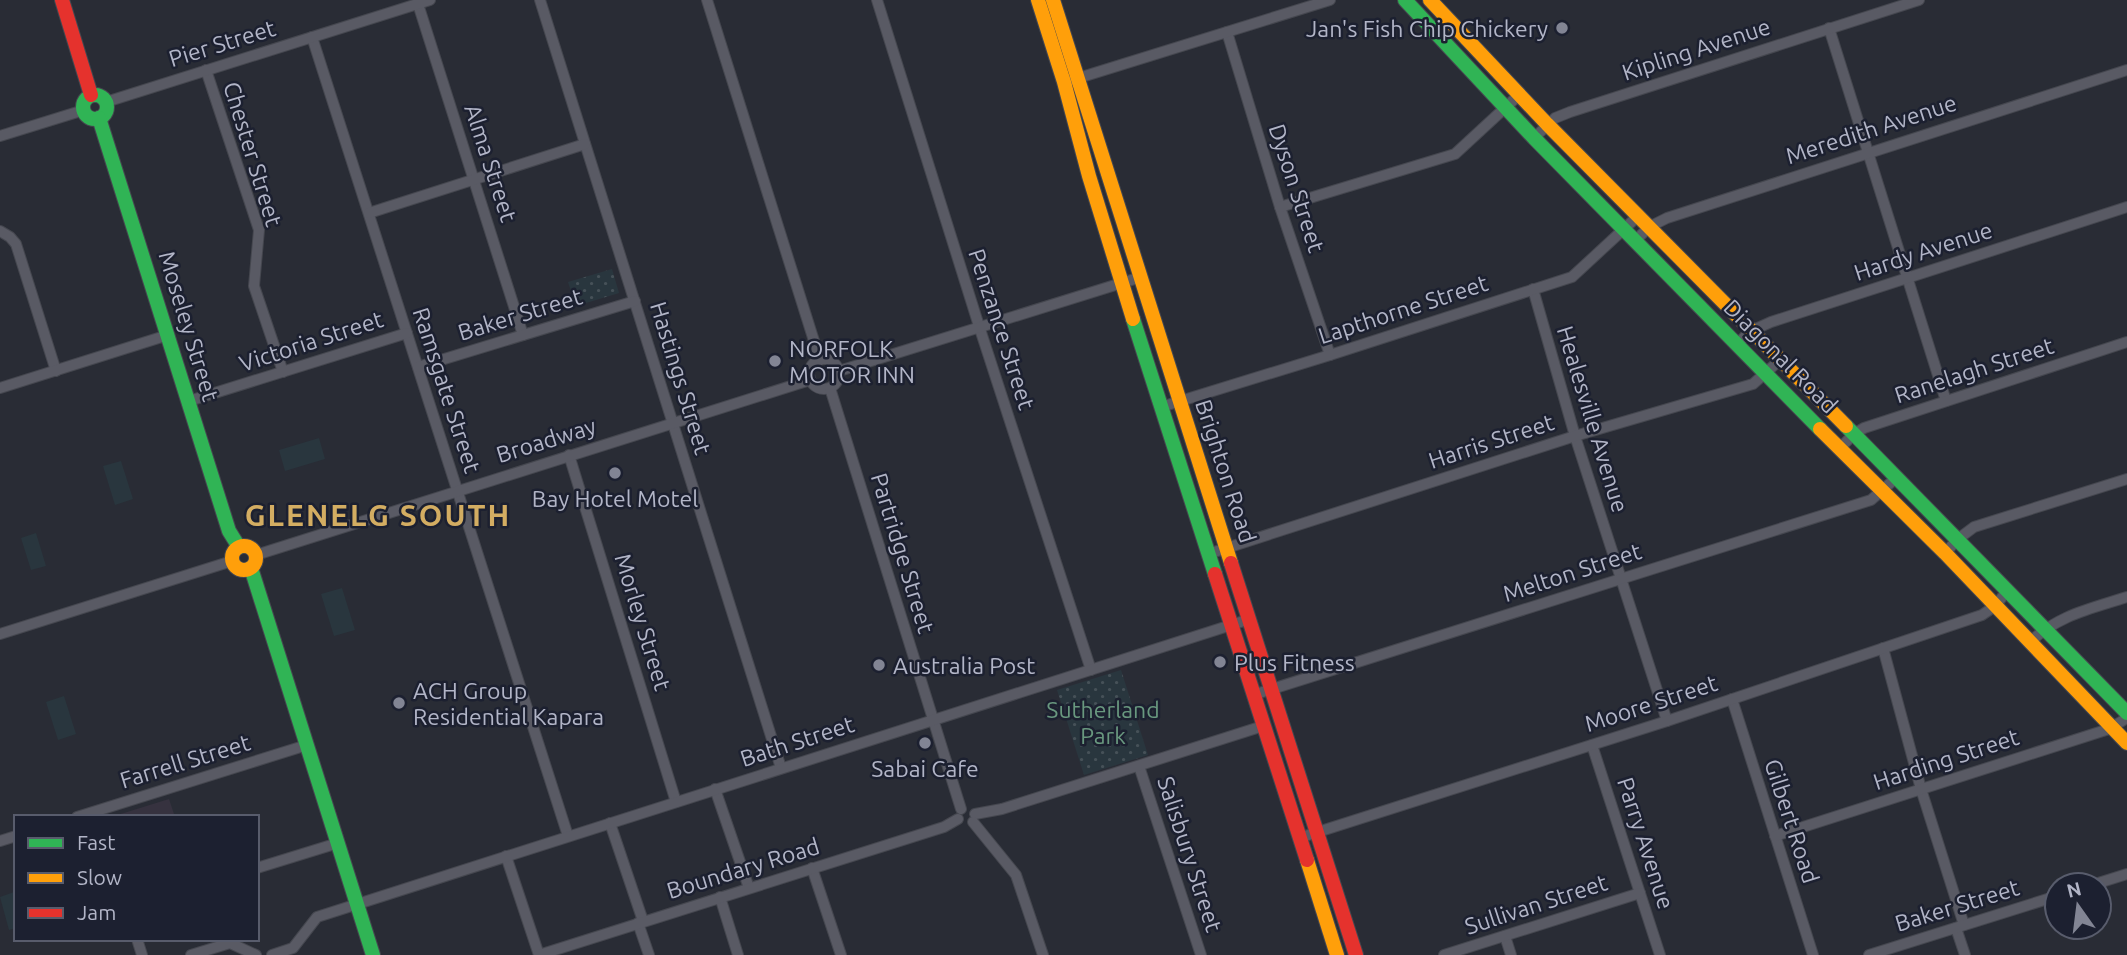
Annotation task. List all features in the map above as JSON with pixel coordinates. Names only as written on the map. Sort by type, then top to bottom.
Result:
[{"type":"main road","points":[[62,0],[91,95]]},
{"type":"main road","name":"Brighton Road","points":[[1038,0],[1070,80],[1140,277],[1356,955]]},
{"type":"main road","name":"Brighton Road","points":[[1053,0],[1089,176],[1337,955]]},
{"type":"main road","name":"Diagonal Road","points":[[1409,1],[1534,138],[1945,554],[2127,743]]},
{"type":"main road","name":"Diagonal Road","points":[[1434,2],[1547,124],[1958,539],[2127,715]]},
{"type":"main road","points":[[91,95],[102,96],[106,102],[107,109],[99,118],[92,118],[84,110],[85,100],[91,95]]},
{"type":"main road","name":"Moseley Street","points":[[99,118],[229,531],[239,547]]},
{"type":"main road","points":[[253,561],[240,570],[232,561],[232,555],[239,547],[247,546],[253,561],[373,955]]},
{"type":"street","name":"Hastings Street","points":[[540,0],[781,768]]},
{"type":"street","points":[[707,0],[820,360]]},
{"type":"street","name":"Penzance Street","points":[[877,0],[1091,670]]},
{"type":"street","points":[[1070,80],[1330,0]]},
{"type":"street","name":"Kipling Avenue","points":[[1534,138],[1555,118],[1570,112],[1919,0]]},
{"type":"street","name":"Pier Street","points":[[106,102],[424,2]]},
{"type":"street","name":"Alma Street","points":[[424,2],[474,180],[523,335]]},
{"type":"street","points":[[1829,28],[1946,401]]},
{"type":"street","name":"Dyson Street","points":[[1227,32],[1280,206],[1331,355]]},
{"type":"street","name":"Ramsgate Street","points":[[312,37],[568,836]]},
{"type":"street","name":"Chester Street","points":[[206,70],[259,230],[254,286],[283,372]]},
{"type":"street","name":"Meredith Avenue","points":[[1635,241],[1650,227],[1667,218],[2127,70]]},
{"type":"street","points":[[1280,206],[1455,154],[1520,94]]},
{"type":"street","points":[[0,136],[84,110]]},
{"type":"street","points":[[369,213],[585,144]]},
{"type":"street","name":"Hardy Avenue","points":[[1737,344],[1751,331],[1771,322],[2127,207]]},
{"type":"street","name":"Lapthorne Street","points":[[1161,407],[1572,277],[1638,216]]},
{"type":"street","points":[[0,232],[16,244],[56,371]]},
{"type":"street","points":[[839,371],[1140,277]]},
{"type":"street","name":"Healesville Avenue","points":[[1533,289],[1575,436],[1667,721]]},
{"type":"street","name":"Baker Street","points":[[418,367],[635,300]]},
{"type":"street","name":"Victoria Street","points":[[188,401],[407,333]]},
{"type":"street","points":[[0,388],[168,335]]},
{"type":"street","name":"Ranelagh Street","points":[[1840,448],[1864,428],[2127,342]]},
{"type":"street","points":[[820,360],[834,362],[839,371],[838,381],[825,390],[816,388],[810,380],[809,370],[820,360]]},
{"type":"street","name":"Harris Street","points":[[1208,554],[1575,436],[1753,384],[1780,360]]},
{"type":"street","name":"Broadway","points":[[253,561],[457,490],[810,380]]},
{"type":"street","name":"Partridge Street","points":[[830,388],[960,814]]},
{"type":"street","name":"Morley Street","points":[[569,455],[676,802]]},
{"type":"street","name":"Melton Street","points":[[1253,695],[1871,500],[1896,478]]},
{"type":"street","points":[[1945,554],[1958,539],[1974,527],[2127,479]]},
{"type":"street","points":[[0,634],[232,561]]},
{"type":"street","name":"Moore Street","points":[[1299,838],[1667,721],[1982,615],[1995,606],[2007,591]]},
{"type":"street","points":[[2029,643],[2044,628],[2062,618],[2127,597]]},
{"type":"street","name":"Bath Street","points":[[272,955],[293,948],[317,917],[357,903],[1250,619]]},
{"type":"street","points":[[1883,648],[1960,926],[1965,955]]},
{"type":"street","name":"Gilbert Road","points":[[1732,699],[1813,955]]},
{"type":"street","name":"Harding Street","points":[[1775,836],[2112,728],[2127,715]]},
{"type":"street","points":[[960,814],[964,825],[974,818],[1263,726]]},
{"type":"street","name":"Farrell Street","points":[[83,815],[307,745]]},
{"type":"street","name":"Parry Avenue","points":[[1592,745],[1660,955]]},
{"type":"street","name":"Salisbury Street","points":[[1139,766],[1201,955]]},
{"type":"street","points":[[715,789],[749,888]]},
{"type":"street","points":[[984,835],[986,825],[1002,810]]},
{"type":"street","name":"Boundary Road","points":[[539,955],[944,827],[960,814]]},
{"type":"street","points":[[974,818],[1016,875],[1042,955]]},
{"type":"street","points":[[610,823],[649,955]]},
{"type":"street","points":[[259,867],[338,843]]},
{"type":"street","points":[[506,856],[539,955]]},
{"type":"street","points":[[812,868],[841,955]]},
{"type":"street","name":"Sullivan Street","points":[[1444,955],[1640,893]]},
{"type":"street","points":[[720,897],[738,955]]},
{"type":"street","name":"Baker Street","points":[[1869,955],[2043,900]]},
{"type":"street","points":[[1505,936],[1511,955]]},
{"type":"street","points":[[191,955],[230,943],[256,955]]},
{"type":"shaded area","points":[[169,799],[174,815],[117,815]]},
{"type":"green space","points":[[612,269],[619,293],[576,306],[568,282]]},
{"type":"green space","points":[[319,438],[325,459],[285,471],[279,450]]},
{"type":"green space","points":[[121,461],[133,499],[115,505],[103,466]]},
{"type":"green space","points":[[36,533],[46,566],[31,570],[21,538]]},
{"type":"green space","points":[[342,588],[355,630],[334,636],[321,594]]},
{"type":"green space","name":"Sutherland Park","points":[[1121,670],[1148,755],[1084,775],[1057,690]]},
{"type":"green space","points":[[64,696],[76,734],[58,740],[46,702]]},
{"type":"green space","points":[[14,892],[14,929],[9,930],[0,897]]},
{"type":"traffic: fast","points":[[1405,0],[1534,138],[1820,429]]},
{"type":"traffic: fast","points":[[95,95],[104,98],[107,107],[104,116],[95,119],[86,116],[83,107],[86,98],[95,95]]},
{"type":"traffic: fast","points":[[99,118],[229,531],[239,547]]},
{"type":"traffic: fast","points":[[1133,319],[1215,574]]},
{"type":"traffic: fast","points":[[1846,426],[2127,713]]},
{"type":"traffic: fast","points":[[251,568],[373,955]]},
{"type":"traffic: slow","points":[[1038,0],[1133,319]]},
{"type":"traffic: slow","points":[[1053,0],[1231,563]]},
{"type":"traffic: slow","points":[[1430,0],[1547,124],[1846,426]]},
{"type":"traffic: slow","points":[[1820,429],[1945,553],[2127,743]]},
{"type":"traffic: slow","points":[[244,546],[253,549],[256,558],[253,567],[244,570],[235,567],[232,558],[235,549],[244,546]]},
{"type":"traffic: slow","points":[[1307,860],[1337,955]]},
{"type":"traffic: jam","points":[[62,0],[91,95]]},
{"type":"traffic: jam","points":[[1231,563],[1356,955]]},
{"type":"traffic: jam","points":[[1215,574],[1307,860]]},
{"type":"place","name":"Jan's Fish Chip Chickery","points":[[1562,28]]},
{"type":"place","name":"NORFOLK MOTOR INN","points":[[775,361]]},
{"type":"place","name":"Bay Hotel Motel","points":[[615,473]]},
{"type":"place","name":"Plus Fitness","points":[[1220,662]]},
{"type":"place","name":"Australia Post","points":[[879,665]]},
{"type":"place","name":"ACH Group Residential Kapara","points":[[399,703]]},
{"type":"place","name":"Sabai Cafe","points":[[925,743]]},
{"type":"district","name":"GLENELG SOUTH","points":[[378,515]]}]
